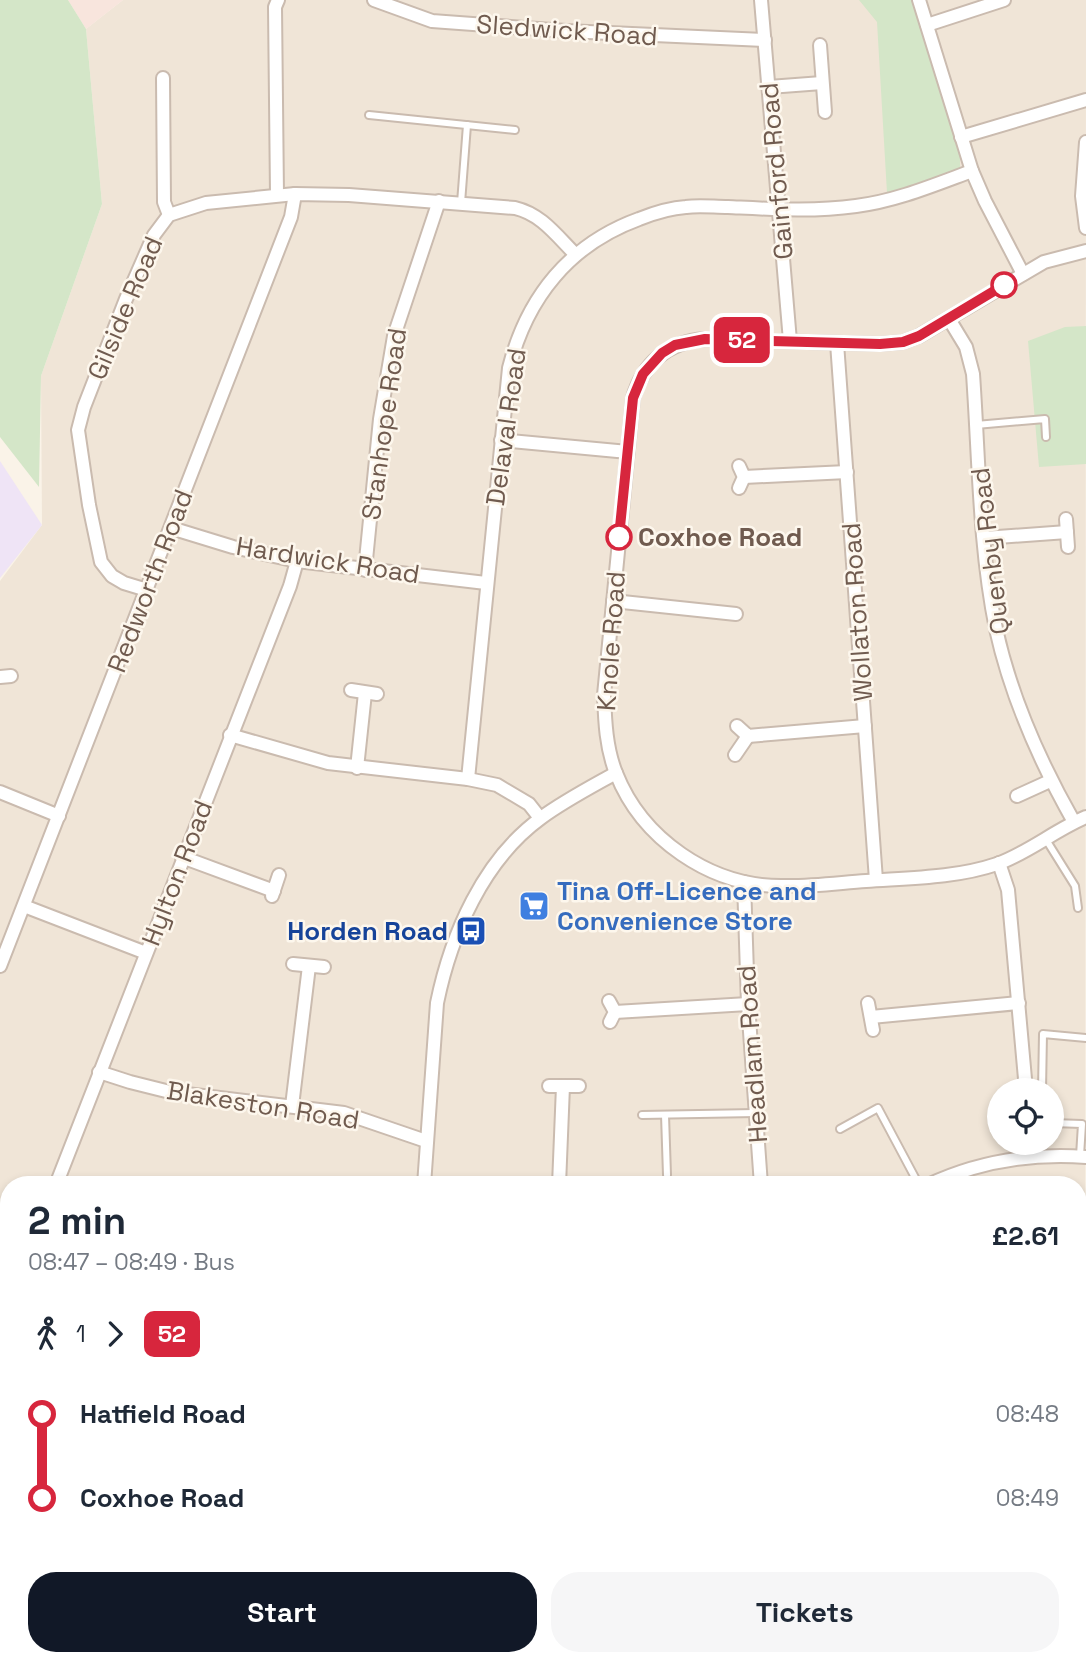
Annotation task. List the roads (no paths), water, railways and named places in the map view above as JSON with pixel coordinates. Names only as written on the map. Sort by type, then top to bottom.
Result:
[{"type":"street","points":[[277,195],[275,7],[278,0]]},
{"type":"street","name":"Sledwick Road","points":[[373,0],[432,21],[566,31],[765,40]]},
{"type":"street","name":"Gainford Road","points":[[761,0],[790,341]]},
{"type":"street","points":[[919,0],[972,171],[1023,274]]},
{"type":"street","points":[[927,25],[1004,0]]},
{"type":"street","points":[[820,45],[825,112]]},
{"type":"street","points":[[163,78],[164,202],[169,215]]},
{"type":"street","points":[[769,87],[822,83]]},
{"type":"street","points":[[961,137],[1086,100]]},
{"type":"street","points":[[1083,142],[1082,196],[1086,228]]},
{"type":"street","name":"Delaval Road","points":[[468,779],[509,368],[522,327],[548,285],[575,254],[614,229],[665,210],[687,206],[779,209],[844,207],[888,201],[972,171]]},
{"type":"street","name":"Gilside Road","points":[[146,590],[112,576],[101,562],[78,430],[84,407],[126,299],[154,235],[169,215],[206,204],[295,194],[461,203],[527,211],[540,218],[575,254]]},
{"type":"street","name":"Redworth Road","points":[[0,966],[291,217],[295,194]]},
{"type":"street","name":"Stanhope Road","points":[[365,569],[380,418],[394,336],[439,201]]},
{"type":"street","name":"Knole Road","points":[[1080,820],[999,863],[966,873],[780,887],[744,882],[720,875],[700,865],[649,828],[616,773],[605,726],[604,695],[637,386],[644,372],[662,353],[683,342],[705,339],[903,342],[949,319],[1044,262],[1086,251]]},
{"type":"street","name":"Quenby Road","points":[[949,319],[966,347],[971,363],[989,589],[1005,662],[1023,716],[1050,780],[1080,820]]},
{"type":"street","name":"Wollaton Road","points":[[838,343],[876,880]]},
{"type":"street","points":[[501,440],[628,452]]},
{"type":"street","points":[[741,477],[847,472]]},
{"type":"street","points":[[984,538],[1066,526],[1068,547]]},
{"type":"street","name":"Hardwick Road","points":[[171,528],[233,547],[297,561],[486,583]]},
{"type":"street","name":"Hylton Road","points":[[59,1176],[290,586],[297,561]]},
{"type":"street","points":[[613,601],[736,614]]},
{"type":"street","points":[[351,690],[371,694],[357,768]]},
{"type":"street","points":[[737,726],[748,736],[865,726]]},
{"type":"street","points":[[230,735],[300,757],[357,768],[468,779],[497,785],[529,804],[540,818]]},
{"type":"street","points":[[735,755],[748,736]]},
{"type":"street","points":[[424,1176],[436,1003],[460,926],[508,848],[540,818],[616,773]]},
{"type":"street","points":[[1017,796],[1050,780]]},
{"type":"street","points":[[0,792],[59,816]]},
{"type":"street","points":[[182,858],[273,894],[279,875]]},
{"type":"street","points":[[999,863],[1008,890],[1025,1078]]},
{"type":"street","name":"Headlam Road","points":[[744,882],[748,1004],[760,1176]]},
{"type":"street","points":[[24,906],[146,953]]},
{"type":"street","points":[[293,964],[324,967]]},
{"type":"street","points":[[292,1105],[309,966]]},
{"type":"street","points":[[868,1003],[872,1023],[1018,1003]]},
{"type":"street","points":[[611,1012],[748,1004]]},
{"type":"street","name":"Blakeston Road","points":[[99,1072],[170,1091],[292,1105],[360,1117],[426,1141]]},
{"type":"street","points":[[548,1086],[579,1086]]},
{"type":"street","points":[[559,1176],[563,1086]]},
{"type":"street","points":[[1064,1154],[1083,1157]]},
{"type":"street","points":[[947,1176],[1012,1155]]},
{"type":"lane","points":[[369,115],[515,130]]},
{"type":"lane","points":[[461,203],[467,125]]},
{"type":"lane","points":[[976,425],[1045,419],[1046,437]]},
{"type":"lane","points":[[1045,838],[1075,886],[1079,908]]},
{"type":"lane","points":[[1042,1078],[1044,1034],[1086,1038]]},
{"type":"lane","points":[[839,1129],[878,1108],[914,1176]]},
{"type":"lane","points":[[642,1115],[756,1112]]},
{"type":"lane","points":[[665,1115],[667,1175]]},
{"type":"lane","points":[[1064,1124],[1084,1124],[1083,1157]]},
{"type":"place","name":"Coxhoe Road","points":[[619,537]]},
{"type":"place","name":"Tina Off-Licence and Convenience Store","points":[[534,906]]},
{"type":"place","name":"Horden Road","points":[[471,931]]}]
